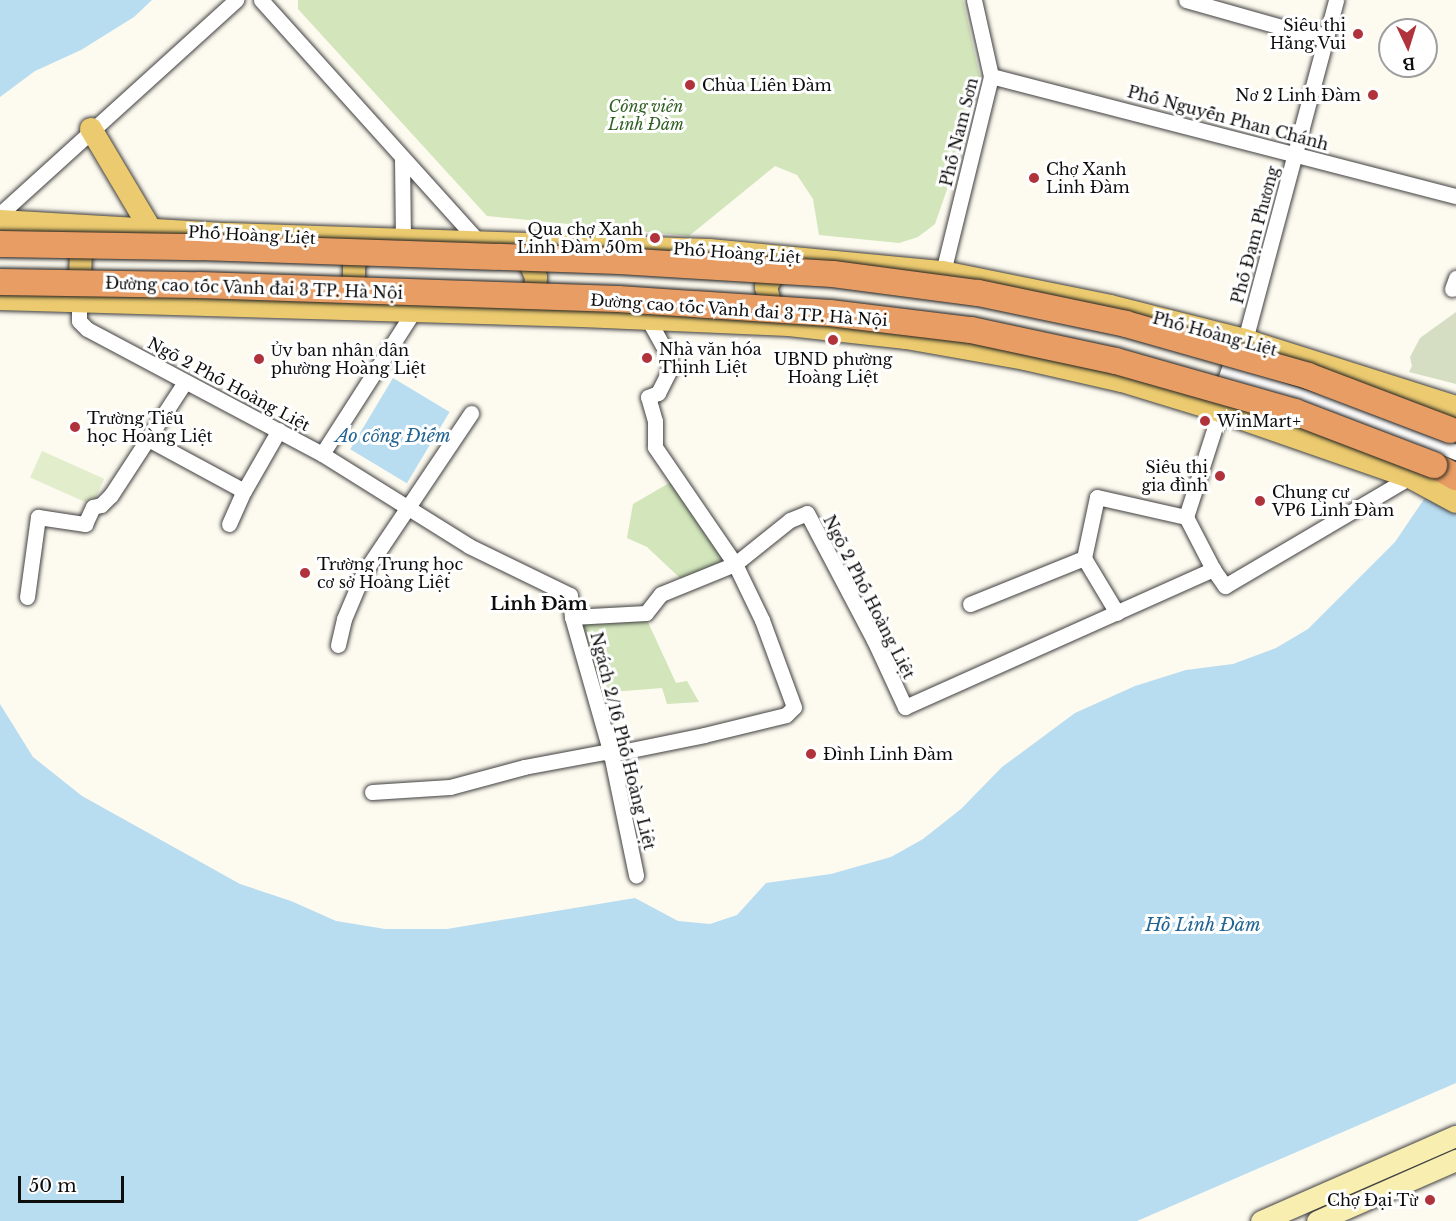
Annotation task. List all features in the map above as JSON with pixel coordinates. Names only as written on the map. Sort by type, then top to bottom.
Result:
[{"type":"highway","points":[[0,244],[200,247],[619,261],[833,274],[978,292],[1126,324],[1308,376],[1450,432]]},
{"type":"highway","name":"Đường cao tốc Vành đai 3 TP. Hà Nội","points":[[0,282],[211,285],[618,299],[830,313],[959,328],[1116,361],[1295,412],[1434,475]]},
{"type":"main road","points":[[91,129],[151,230]]},
{"type":"main road","name":"Phố Hoàng Liệt","points":[[0,220],[151,230],[371,240],[709,250],[943,272],[1110,306],[1245,340],[1450,432]]},
{"type":"main road","points":[[79,300],[82,225]]},
{"type":"main road","points":[[371,240],[358,256],[354,276],[359,296],[371,310]]},
{"type":"main road","points":[[515,244],[527,256],[536,276],[531,300],[517,314]]},
{"type":"main road","points":[[789,325],[771,306],[766,288],[777,268],[794,257]]},
{"type":"main road","points":[[0,299],[517,314],[789,325],[906,338],[1025,359],[1122,381],[1434,475],[1456,502]]},
{"type":"main road","points":[[1261,1221],[1456,1136]]},
{"type":"main road","points":[[1317,1221],[1456,1160]]},
{"type":"street","points":[[0,214],[91,129],[236,0]]},
{"type":"street","points":[[261,0],[402,158],[450,207],[480,243]]},
{"type":"street","name":"Phố Nam Sơn","points":[[943,272],[992,76],[974,0]]},
{"type":"street","points":[[1186,0],[1216,4],[1327,40]]},
{"type":"street","name":"Phố Đạm Phương","points":[[1245,340],[1236,349],[1218,400],[1220,411],[1229,404],[1247,353],[1245,340],[1336,0]]},
{"type":"street","name":"Phố Nguyễn Phan Chánh","points":[[992,76],[1456,196]]},
{"type":"street","points":[[402,158],[403,241]]},
{"type":"street","name":"Ngõ 2 Phố Hoàng Liệt","points":[[79,300],[79,321],[87,329],[322,454],[408,505],[470,546],[570,595],[572,617],[646,613],[661,594],[735,564],[790,520],[807,513],[874,640],[904,707],[1213,570]]},
{"type":"street","points":[[322,454],[413,312]]},
{"type":"street","points":[[372,792],[450,787],[524,766],[604,752],[611,754],[786,715],[794,707],[794,701],[762,620],[735,564],[655,447],[655,421],[648,397],[658,393],[670,369],[669,357],[648,319]]},
{"type":"street","points":[[1239,376],[1450,432]]},
{"type":"street","points":[[27,597],[38,517],[85,524],[93,507],[101,505],[111,495],[185,382]]},
{"type":"street","points":[[1220,411],[1186,517],[1213,570],[1225,586],[1434,475]]},
{"type":"street","points":[[338,645],[344,619],[363,574],[471,413]]},
{"type":"street","points":[[230,524],[244,491],[279,430]]},
{"type":"street","points":[[148,439],[244,491]]},
{"type":"street","points":[[1117,613],[1084,558],[1097,497],[1186,517]]},
{"type":"street","points":[[970,604],[1084,558]]},
{"type":"street","name":"Ngách 2/16 Phố Hoàng Liệt","points":[[572,617],[611,754],[636,875]]},
{"type":"green space","name":"Công viên Linh Đàm","points":[[298,0],[963,0],[980,77],[961,149],[935,224],[918,237],[899,243],[819,235],[813,199],[797,175],[775,166],[689,236],[487,216],[298,9]]},
{"type":"green space","points":[[1456,312],[1456,384],[1409,372],[1412,366],[1410,357],[1420,338]]},
{"type":"green space","points":[[42,451],[104,479],[92,505],[30,477]]},
{"type":"green space","points":[[671,482],[724,557],[724,562],[681,579],[647,547],[627,538],[633,504]]},
{"type":"green space","points":[[646,618],[676,683],[687,681],[699,702],[667,704],[662,688],[599,693],[576,623]]},
{"type":"water","points":[[0,0],[152,0],[134,17],[81,50],[35,71],[0,97]]},
{"type":"water","name":"Ao cổng Điếm","points":[[393,378],[450,412],[407,483],[350,449]]},
{"type":"water","name":"Hồ Linh Đàm","points":[[1456,452],[1456,1083],[1137,1221],[0,1221],[0,704],[33,757],[82,796],[240,884],[291,901],[336,921],[385,929],[447,929],[635,898],[678,921],[710,924],[737,915],[766,883],[831,874],[891,857],[923,839],[961,809],[1002,767],[1075,713],[1135,686],[1186,670],[1233,664],[1276,648],[1308,629],[1395,542]]},
{"type":"place","name":"Siêu thị Hằng Vui","points":[[1358,34]]},
{"type":"place","name":"Chùa Liên Đàm","points":[[690,85]]},
{"type":"place","name":"Nơ 2 Linh Đàm","points":[[1373,95]]},
{"type":"place","name":"Chợ Xanh Linh Đàm","points":[[1034,178]]},
{"type":"place","name":"Qua chợ Xanh Linh Đàm 50m","points":[[655,238]]},
{"type":"place","name":"UBND phường Hoàng Liệt","points":[[833,340]]},
{"type":"place","name":"Nhà văn hóa Thịnh Liệt","points":[[647,358]]},
{"type":"place","name":"Ủy ban nhân dân phường Hoàng Liệt","points":[[259,359]]},
{"type":"place","name":"WinMart+","points":[[1205,421]]},
{"type":"place","name":"Trường Tiểu học Hoàng Liệt","points":[[75,427]]},
{"type":"place","name":"Siêu thị gia đình","points":[[1220,476]]},
{"type":"place","name":"Chung cư VP6 Linh Đàm","points":[[1260,501]]},
{"type":"place","name":"Trường Trung học cơ sở Hoàng Liệt","points":[[305,573]]},
{"type":"place","name":"Đình Linh Đàm","points":[[811,754]]},
{"type":"place","name":"Chợ Đại Từ","points":[[1430,1200]]},
{"type":"district","name":"Linh Đàm","points":[[539,604]]}]
